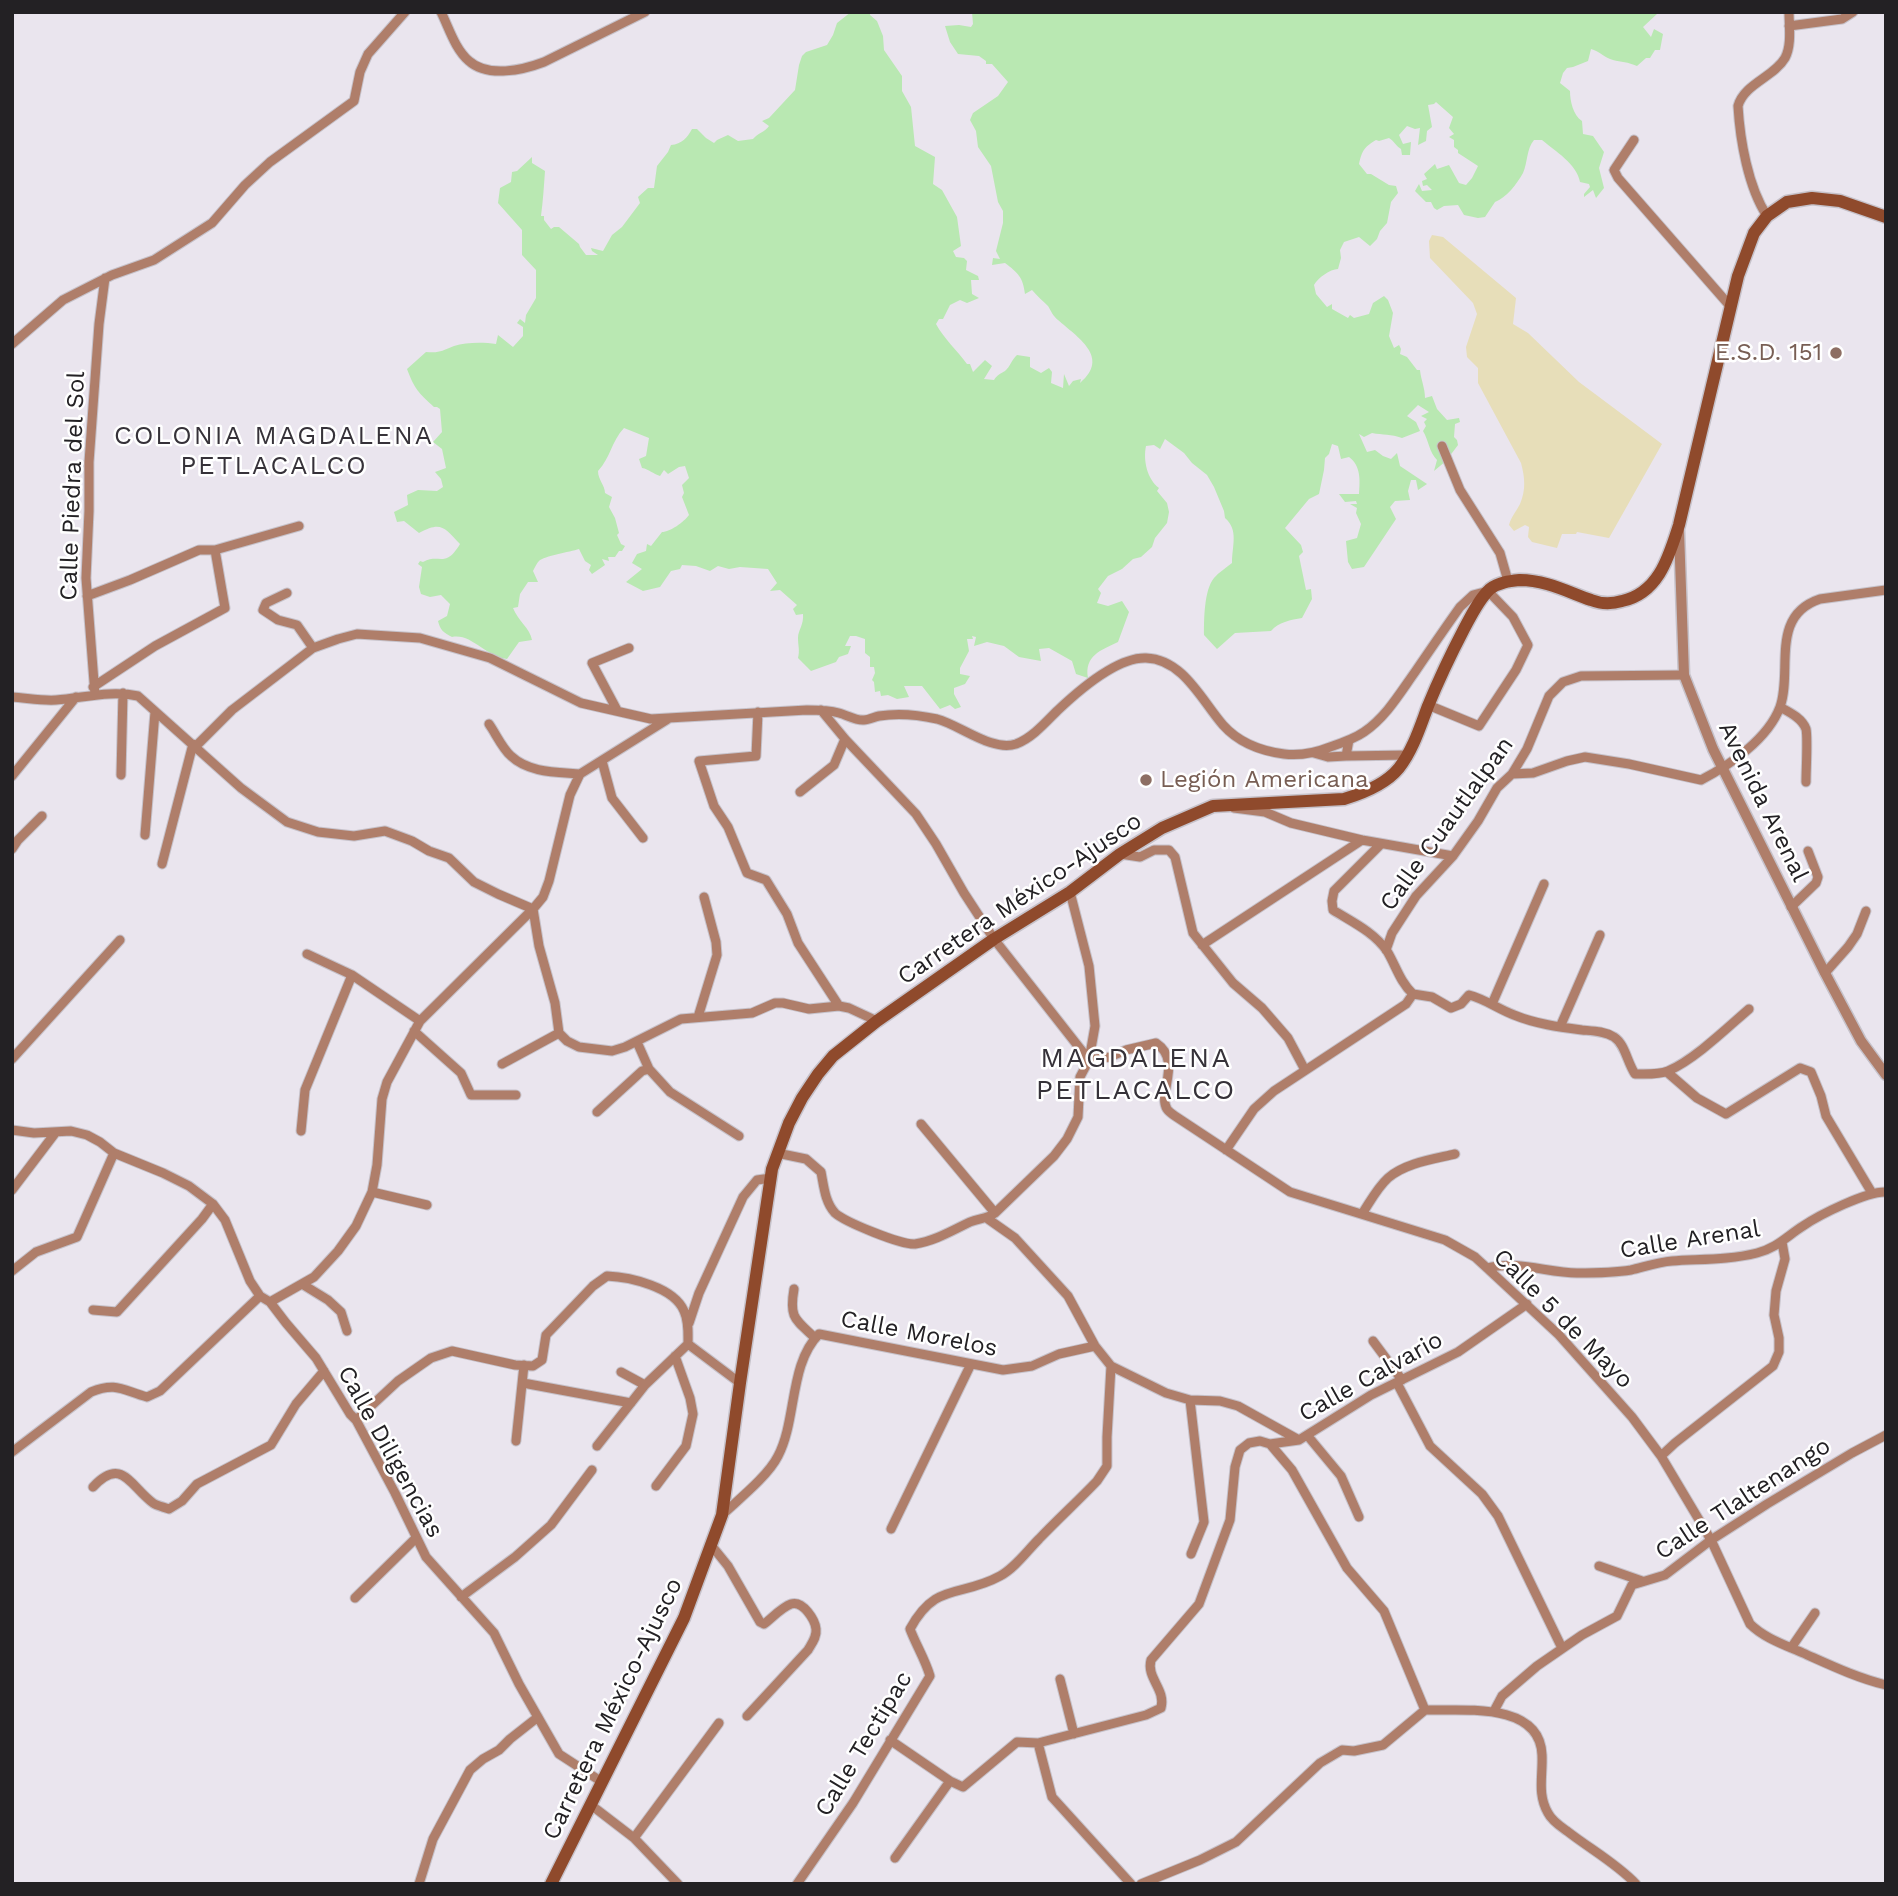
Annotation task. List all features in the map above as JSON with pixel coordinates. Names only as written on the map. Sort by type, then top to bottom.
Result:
[{"type":"main road","points":[[1488,591],[1508,581],[1538,581],[1596,602],[1614,603],[1632,599],[1647,590],[1668,558],[1679,525],[1730,306],[1754,233],[1767,216],[1787,202],[1812,198],[1840,201],[1886,217]]},
{"type":"main road","name":"Carretera México-Ajusco","points":[[551,1884],[684,1618],[722,1515],[771,1178],[789,1123],[818,1074],[833,1056],[877,1021],[994,939],[1070,892],[1120,854],[1162,828],[1213,806],[1344,799],[1361,794],[1385,781],[1408,755],[1446,665],[1488,591]]},
{"type":"street","points":[[12,344],[63,300],[105,278],[154,260],[212,223],[245,185],[270,162],[354,101],[360,72],[368,54],[405,12]]},
{"type":"street","points":[[441,12],[468,60],[479,67],[500,71],[522,69],[544,62],[645,12]]},
{"type":"street","points":[[1767,216],[1759,203],[1748,167],[1738,106],[1747,91],[1784,59],[1789,42],[1789,12]]},
{"type":"street","points":[[1789,26],[1842,19],[1853,12]]},
{"type":"street","points":[[1634,140],[1614,170],[1618,178],[1730,306]]},
{"type":"street","name":"Calle Piedra del Sol","points":[[94,691],[86,579],[89,462],[105,278]]},
{"type":"street","points":[[1442,446],[1460,490],[1500,553],[1508,581]]},
{"type":"street","name":"Avenida Arenal","points":[[1679,525],[1684,675],[1723,768],[1791,907],[1861,1041],[1886,1074]]},
{"type":"street","points":[[87,596],[199,550],[215,550],[299,526]]},
{"type":"street","points":[[12,697],[48,700],[76,697],[94,691],[155,646],[225,608],[215,550]]},
{"type":"street","points":[[1512,774],[1533,773],[1585,757],[1701,780],[1741,755],[1759,738],[1780,707],[1787,635],[1794,619],[1803,608],[1820,599],[1886,590]]},
{"type":"street","points":[[162,864],[195,745],[232,710],[313,648],[357,634],[419,638],[490,658],[581,703],[651,719],[821,710],[862,721],[879,716],[907,715],[938,719],[987,741],[1006,746],[1029,737],[1069,700],[1109,670],[1144,657],[1160,660],[1187,679],[1224,725],[1249,745],[1291,755],[1314,753],[1349,740],[1379,720],[1396,700],[1460,607],[1473,595],[1488,591],[1513,617],[1528,645],[1516,670],[1479,726],[1428,705]]},
{"type":"street","points":[[287,593],[266,603],[262,610],[278,620],[297,625],[313,648]]},
{"type":"street","points":[[617,710],[592,663],[629,648]]},
{"type":"street","name":"Calle Cuautlalpan","points":[[1386,950],[1392,933],[1416,896],[1453,856],[1497,788],[1512,774],[1527,748],[1549,696],[1563,682],[1581,676],[1684,675]]},
{"type":"street","points":[[94,691],[138,696],[242,788],[287,822],[303,829],[330,834],[354,836],[385,831],[393,833],[449,858],[474,882],[533,909]]},
{"type":"street","points":[[121,775],[123,693]]},
{"type":"street","points":[[12,776],[76,697]]},
{"type":"street","points":[[1780,707],[1800,720],[1806,730],[1806,782]]},
{"type":"street","points":[[821,710],[845,740],[916,814],[994,939],[1089,1060]]},
{"type":"street","points":[[145,835],[156,712]]},
{"type":"street","points":[[758,712],[756,756],[699,761],[714,806],[728,827],[747,873],[766,880],[787,914],[798,943],[839,1006]]},
{"type":"street","points":[[270,1302],[314,1277],[356,1226],[372,1192],[382,1099],[387,1082],[420,1021],[543,897],[570,795],[580,774],[669,718]]},
{"type":"street","points":[[489,724],[511,756],[522,764],[534,769],[580,774]]},
{"type":"street","points":[[800,792],[834,765],[845,740]]},
{"type":"street","points":[[1346,756],[1349,740]]},
{"type":"street","points":[[1314,753],[1328,757],[1408,755]]},
{"type":"street","points":[[602,761],[612,798],[643,838]]},
{"type":"street","points":[[1228,805],[1236,810],[1265,812],[1291,822],[1362,841],[1453,856]]},
{"type":"street","points":[[14,842],[42,816]]},
{"type":"street","points":[[1202,945],[1362,841]]},
{"type":"street","name":"Calle Cuautlalpan","points":[[1381,844],[1334,891],[1333,910],[1369,933],[1386,950],[1403,985],[1413,994]]},
{"type":"street","points":[[1120,854],[1140,857],[1154,850],[1169,850],[1175,857],[1193,933],[1233,983],[1262,1008],[1288,1038],[1305,1070]]},
{"type":"street","points":[[1791,907],[1816,883],[1818,877],[1808,851]]},
{"type":"street","points":[[1492,1003],[1544,884]]},
{"type":"street","points":[[777,1153],[806,1159],[821,1172],[825,1196],[836,1214],[890,1240],[911,1244],[926,1242],[975,1220],[991,1216],[1054,1156],[1067,1139],[1078,1117],[1080,1077],[1089,1060],[1095,1026],[1084,944],[1070,892]]},
{"type":"street","points":[[698,1017],[717,955],[704,897]]},
{"type":"street","points":[[533,909],[539,946],[555,1003],[559,1033],[566,1041],[579,1047],[612,1051],[625,1048],[681,1019],[752,1013],[775,1003],[809,1009],[839,1006],[877,1021]]},
{"type":"street","points":[[1825,973],[1857,934],[1866,911]]},
{"type":"street","points":[[1560,1027],[1600,935]]},
{"type":"street","points":[[12,1059],[120,940]]},
{"type":"street","points":[[307,954],[352,975],[420,1021]]},
{"type":"street","points":[[301,1131],[305,1090],[352,975]]},
{"type":"street","points":[[1226,1150],[1254,1109],[1274,1091],[1406,1004],[1413,994],[1432,998],[1451,1007],[1461,1004],[1469,995],[1546,1025],[1603,1032],[1616,1038],[1625,1050],[1627,1062],[1635,1074],[1667,1072],[1691,1058],[1749,1009]]},
{"type":"street","points":[[414,1031],[461,1073],[471,1095],[516,1095]]},
{"type":"street","points":[[502,1064],[559,1033]]},
{"type":"street","points":[[637,1042],[649,1069],[670,1092],[739,1136]]},
{"type":"street","name":"Calle 5 de Mayo","points":[[1089,1060],[1156,1044],[1161,1047],[1169,1068],[1166,1108],[1175,1116],[1290,1192],[1445,1240],[1475,1257],[1559,1335],[1632,1417],[1661,1456],[1711,1541],[1750,1624],[1757,1631],[1791,1648],[1861,1679],[1886,1685]]},
{"type":"street","points":[[1667,1072],[1697,1098],[1726,1114],[1800,1068],[1811,1072],[1826,1116],[1872,1194]]},
{"type":"street","points":[[597,1112],[642,1072],[649,1069]]},
{"type":"street","points":[[921,1124],[991,1216],[1068,1296],[1095,1346],[1111,1367]]},
{"type":"street","points":[[12,1130],[34,1133],[71,1131],[87,1135],[114,1153],[163,1172],[189,1186],[213,1204],[225,1220],[250,1281],[260,1296],[160,1391],[147,1397],[118,1387],[105,1386],[91,1392],[12,1452]]},
{"type":"street","points":[[12,1190],[56,1132]]},
{"type":"street","points":[[12,1271],[36,1252],[77,1237],[114,1153]]},
{"type":"street","points":[[1362,1214],[1371,1198],[1390,1176],[1455,1154]]},
{"type":"street","points":[[688,1324],[699,1293],[743,1196],[757,1180],[771,1178]]},
{"type":"street","points":[[372,1192],[427,1205]]},
{"type":"street","name":"Calle Arenal","points":[[1488,1268],[1509,1266],[1573,1273],[1606,1273],[1669,1261],[1741,1256],[1760,1252],[1782,1242],[1802,1226],[1861,1196],[1886,1192]]},
{"type":"street","points":[[93,1310],[117,1312],[213,1204]]},
{"type":"street","points":[[1661,1456],[1773,1366],[1779,1352],[1774,1315],[1776,1291],[1785,1259],[1782,1242]]},
{"type":"street","points":[[356,1420],[398,1381],[430,1357],[452,1351],[533,1366],[542,1360],[546,1335],[593,1286],[607,1276],[622,1277],[660,1289],[674,1298],[684,1309],[688,1324],[688,1344],[645,1385],[597,1446]]},
{"type":"street","points":[[302,1284],[328,1300],[341,1312],[347,1331]]},
{"type":"street","points":[[794,1289],[793,1317],[816,1338]]},
{"type":"street","name":"Calle Diligencias","points":[[260,1296],[270,1302],[316,1358],[337,1389],[395,1493],[426,1557],[494,1633],[519,1684],[559,1754],[602,1782]]},
{"type":"street","name":"Calle Calvario","points":[[1111,1367],[1166,1393],[1190,1400],[1220,1401],[1238,1406],[1303,1437],[1371,1395],[1458,1352],[1527,1304]]},
{"type":"street","name":"Calle Morelos","points":[[722,1515],[756,1483],[778,1457],[809,1344],[819,1334],[1003,1370],[1032,1366],[1059,1354],[1095,1346]]},
{"type":"street","points":[[1373,1341],[1400,1381],[1430,1446],[1482,1494],[1498,1516],[1562,1648]]},
{"type":"street","points":[[688,1344],[740,1383]]},
{"type":"street","points":[[656,1486],[686,1446],[693,1414],[675,1356]]},
{"type":"street","points":[[891,1529],[971,1364]]},
{"type":"street","points":[[516,1441],[524,1365]]},
{"type":"street","name":"Calle Tectipac","points":[[797,1884],[853,1803],[930,1676],[910,1629],[917,1616],[940,1595],[1002,1576],[1103,1475],[1107,1466],[1111,1367]]},
{"type":"street","points":[[93,1487],[104,1475],[117,1474],[130,1479],[155,1504],[169,1509],[182,1501],[197,1483],[271,1446],[296,1404],[324,1371]]},
{"type":"street","points":[[621,1372],[645,1385]]},
{"type":"street","points":[[523,1383],[631,1403]]},
{"type":"street","points":[[1190,1400],[1204,1522],[1191,1554]]},
{"type":"street","name":"Calle Tlaltenango","points":[[1494,1711],[1502,1696],[1514,1684],[1562,1648],[1617,1616],[1632,1585],[1665,1575],[1711,1541],[1811,1477],[1886,1434]]},
{"type":"street","points":[[890,1740],[963,1787],[1017,1742],[1038,1743],[1146,1715],[1161,1707],[1162,1695],[1149,1668],[1151,1660],[1199,1604],[1230,1520],[1235,1466],[1240,1450],[1249,1443],[1260,1441],[1270,1444],[1303,1437],[1341,1476],[1359,1517]]},
{"type":"street","points":[[1270,1444],[1292,1470],[1347,1568],[1384,1611],[1425,1710]]},
{"type":"street","points":[[461,1597],[515,1557],[551,1525],[592,1470]]},
{"type":"street","points":[[355,1598],[416,1538]]},
{"type":"street","points":[[711,1545],[728,1566],[761,1622],[764,1624],[790,1604],[797,1603],[803,1606],[816,1627],[816,1638],[808,1650],[747,1716]]},
{"type":"street","points":[[1599,1566],[1642,1581]]},
{"type":"street","points":[[1791,1648],[1815,1613]]},
{"type":"street","points":[[1060,1679],[1074,1734]]},
{"type":"street","points":[[1141,1884],[1236,1842],[1320,1763],[1342,1750],[1354,1751],[1383,1745],[1425,1710],[1494,1711],[1530,1726],[1541,1747],[1539,1790],[1548,1813],[1553,1820],[1636,1884]]},
{"type":"street","points":[[419,1884],[433,1839],[470,1770],[538,1717]]},
{"type":"street","points":[[634,1838],[719,1723]]},
{"type":"street","points":[[1038,1743],[1052,1797],[1131,1884]]},
{"type":"street","points":[[895,1858],[950,1781]]},
{"type":"street","points":[[592,1805],[634,1838],[678,1884]]},
{"type":"green space","points":[[851,12],[870,12],[877,21],[883,36],[884,50],[902,76],[902,91],[911,107],[915,146],[935,157],[933,184],[942,190],[957,217],[961,246],[953,251],[956,257],[967,261],[966,270],[978,276],[979,280],[971,280],[972,294],[979,298],[967,303],[960,300],[950,305],[943,319],[939,319],[936,324],[967,364],[970,364],[973,372],[985,360],[992,366],[984,379],[994,380],[1007,369],[1017,355],[1030,357],[1030,367],[1041,373],[1049,368],[1052,372],[1051,383],[1063,388],[1064,374],[1069,386],[1073,381],[1081,379],[1080,383],[1089,374],[1092,356],[1088,348],[1056,318],[1032,290],[1025,294],[1021,279],[1005,263],[992,265],[993,258],[1000,259],[996,251],[1003,211],[998,202],[991,166],[978,147],[976,131],[970,120],[973,113],[998,96],[1008,82],[992,64],[986,64],[979,56],[958,54],[950,42],[945,26],[971,27],[972,12],[1661,12],[1643,27],[1651,37],[1654,29],[1663,34],[1660,50],[1655,50],[1650,58],[1637,66],[1610,59],[1591,49],[1588,61],[1567,68],[1563,73],[1560,83],[1570,91],[1576,115],[1582,121],[1583,134],[1593,136],[1604,152],[1599,168],[1604,188],[1596,198],[1593,190],[1584,197],[1589,184],[1580,182],[1575,169],[1565,158],[1542,140],[1534,140],[1521,177],[1507,194],[1495,202],[1485,217],[1464,215],[1458,205],[1444,206],[1437,210],[1431,202],[1426,202],[1415,191],[1419,184],[1422,191],[1432,190],[1427,185],[1423,186],[1422,181],[1427,179],[1424,174],[1435,164],[1437,169],[1449,165],[1459,183],[1466,185],[1478,166],[1458,153],[1454,147],[1454,140],[1449,137],[1454,134],[1449,128],[1453,117],[1436,102],[1428,105],[1432,127],[1427,131],[1426,141],[1418,145],[1420,128],[1407,126],[1399,135],[1403,144],[1411,142],[1410,155],[1402,155],[1401,149],[1389,138],[1376,140],[1364,150],[1359,164],[1367,174],[1396,186],[1398,193],[1391,202],[1387,223],[1377,239],[1370,246],[1359,237],[1344,242],[1340,250],[1338,269],[1328,272],[1316,282],[1316,294],[1327,307],[1332,304],[1332,309],[1348,318],[1350,315],[1354,318],[1369,314],[1373,303],[1384,296],[1388,300],[1393,313],[1389,336],[1394,348],[1399,345],[1400,354],[1420,370],[1425,398],[1432,396],[1437,409],[1447,420],[1459,418],[1460,422],[1455,424],[1454,437],[1458,445],[1434,471],[1437,460],[1423,431],[1427,419],[1421,416],[1429,412],[1418,405],[1407,416],[1416,422],[1420,431],[1402,438],[1372,433],[1364,437],[1359,434],[1367,452],[1375,450],[1391,459],[1397,453],[1400,466],[1427,484],[1418,490],[1416,480],[1411,480],[1408,491],[1410,500],[1395,501],[1390,507],[1396,519],[1364,567],[1352,569],[1348,562],[1346,541],[1357,538],[1361,524],[1356,513],[1357,508],[1350,504],[1357,504],[1356,501],[1345,502],[1339,494],[1359,494],[1359,474],[1353,461],[1349,457],[1341,459],[1338,446],[1332,444],[1325,458],[1319,494],[1309,499],[1285,528],[1301,545],[1303,552],[1299,556],[1306,590],[1311,589],[1312,599],[1302,618],[1281,623],[1271,631],[1235,633],[1217,649],[1204,635],[1208,590],[1214,578],[1232,563],[1233,533],[1207,475],[1165,439],[1160,449],[1154,445],[1146,446],[1145,457],[1149,474],[1159,488],[1157,491],[1167,503],[1167,523],[1155,538],[1152,547],[1141,557],[1133,559],[1108,576],[1098,589],[1101,593],[1097,603],[1108,606],[1122,601],[1129,612],[1118,642],[1091,659],[1087,670],[1088,678],[1076,674],[1072,661],[1049,648],[1039,649],[1041,661],[1019,657],[1004,646],[987,642],[974,646],[976,637],[972,636],[973,639],[967,639],[969,651],[960,668],[960,674],[970,676],[965,684],[954,688],[961,707],[955,709],[950,705],[940,709],[922,686],[904,686],[909,697],[897,699],[888,695],[881,696],[880,691],[875,692],[872,680],[874,667],[870,667],[870,657],[865,653],[865,639],[850,636],[845,646],[851,646],[848,654],[839,657],[836,662],[811,671],[798,658],[798,635],[803,614],[796,615],[793,609],[797,605],[780,590],[770,591],[777,583],[768,569],[729,569],[718,566],[710,571],[682,565],[680,569],[671,571],[660,587],[643,591],[626,582],[642,569],[632,563],[637,554],[646,551],[647,544],[651,546],[662,532],[677,526],[689,515],[682,497],[682,485],[689,478],[685,466],[668,474],[664,470],[660,476],[642,468],[639,459],[646,456],[649,438],[624,428],[598,471],[605,493],[612,497],[609,507],[615,518],[619,533],[617,535],[625,546],[622,551],[615,557],[608,557],[609,561],[602,559],[605,565],[592,574],[589,570],[591,565],[585,561],[579,549],[539,561],[533,571],[538,582],[528,582],[520,594],[518,607],[513,608],[532,640],[519,642],[507,659],[492,654],[466,638],[447,634],[438,621],[447,616],[450,604],[441,595],[430,597],[421,594],[419,587],[422,567],[418,564],[420,561],[446,558],[455,552],[460,544],[442,528],[432,527],[419,533],[404,521],[397,522],[394,512],[408,505],[407,495],[418,490],[437,491],[443,487],[435,472],[446,468],[442,449],[433,442],[442,432],[440,409],[434,407],[418,390],[407,369],[426,352],[438,352],[469,343],[496,344],[498,335],[513,347],[523,336],[523,327],[517,323],[520,319],[525,323],[526,315],[536,298],[536,270],[522,255],[522,230],[498,203],[500,188],[511,182],[512,172],[517,171],[532,157],[532,163],[545,171],[541,216],[544,216],[551,229],[559,227],[579,244],[586,255],[598,255],[591,248],[603,251],[612,235],[622,227],[640,203],[638,197],[648,188],[654,188],[657,166],[671,145],[684,140],[692,129],[697,129],[714,143],[728,135],[738,141],[753,139],[766,130],[769,126],[762,121],[769,118],[795,90],[802,56],[827,45],[837,23]]},
{"type":"sand","points":[[1432,235],[1443,237],[1516,298],[1513,324],[1528,333],[1579,382],[1662,444],[1609,538],[1577,532],[1562,534],[1557,548],[1532,542],[1528,537],[1529,527],[1525,525],[1514,531],[1509,525],[1523,494],[1521,463],[1478,383],[1478,368],[1467,357],[1466,347],[1477,314],[1473,303],[1430,258],[1429,241]]},
{"type":"place","name":"E.S.D. 151","points":[[1836,353]]},
{"type":"place","name":"Legión Americana","points":[[1146,780]]},
{"type":"district","name":"COLONIA MAGDALENA PETLACALCO","points":[[274,450]]},
{"type":"district","name":"MAGDALENA PETLACALCO","points":[[1136,1075]]}]
